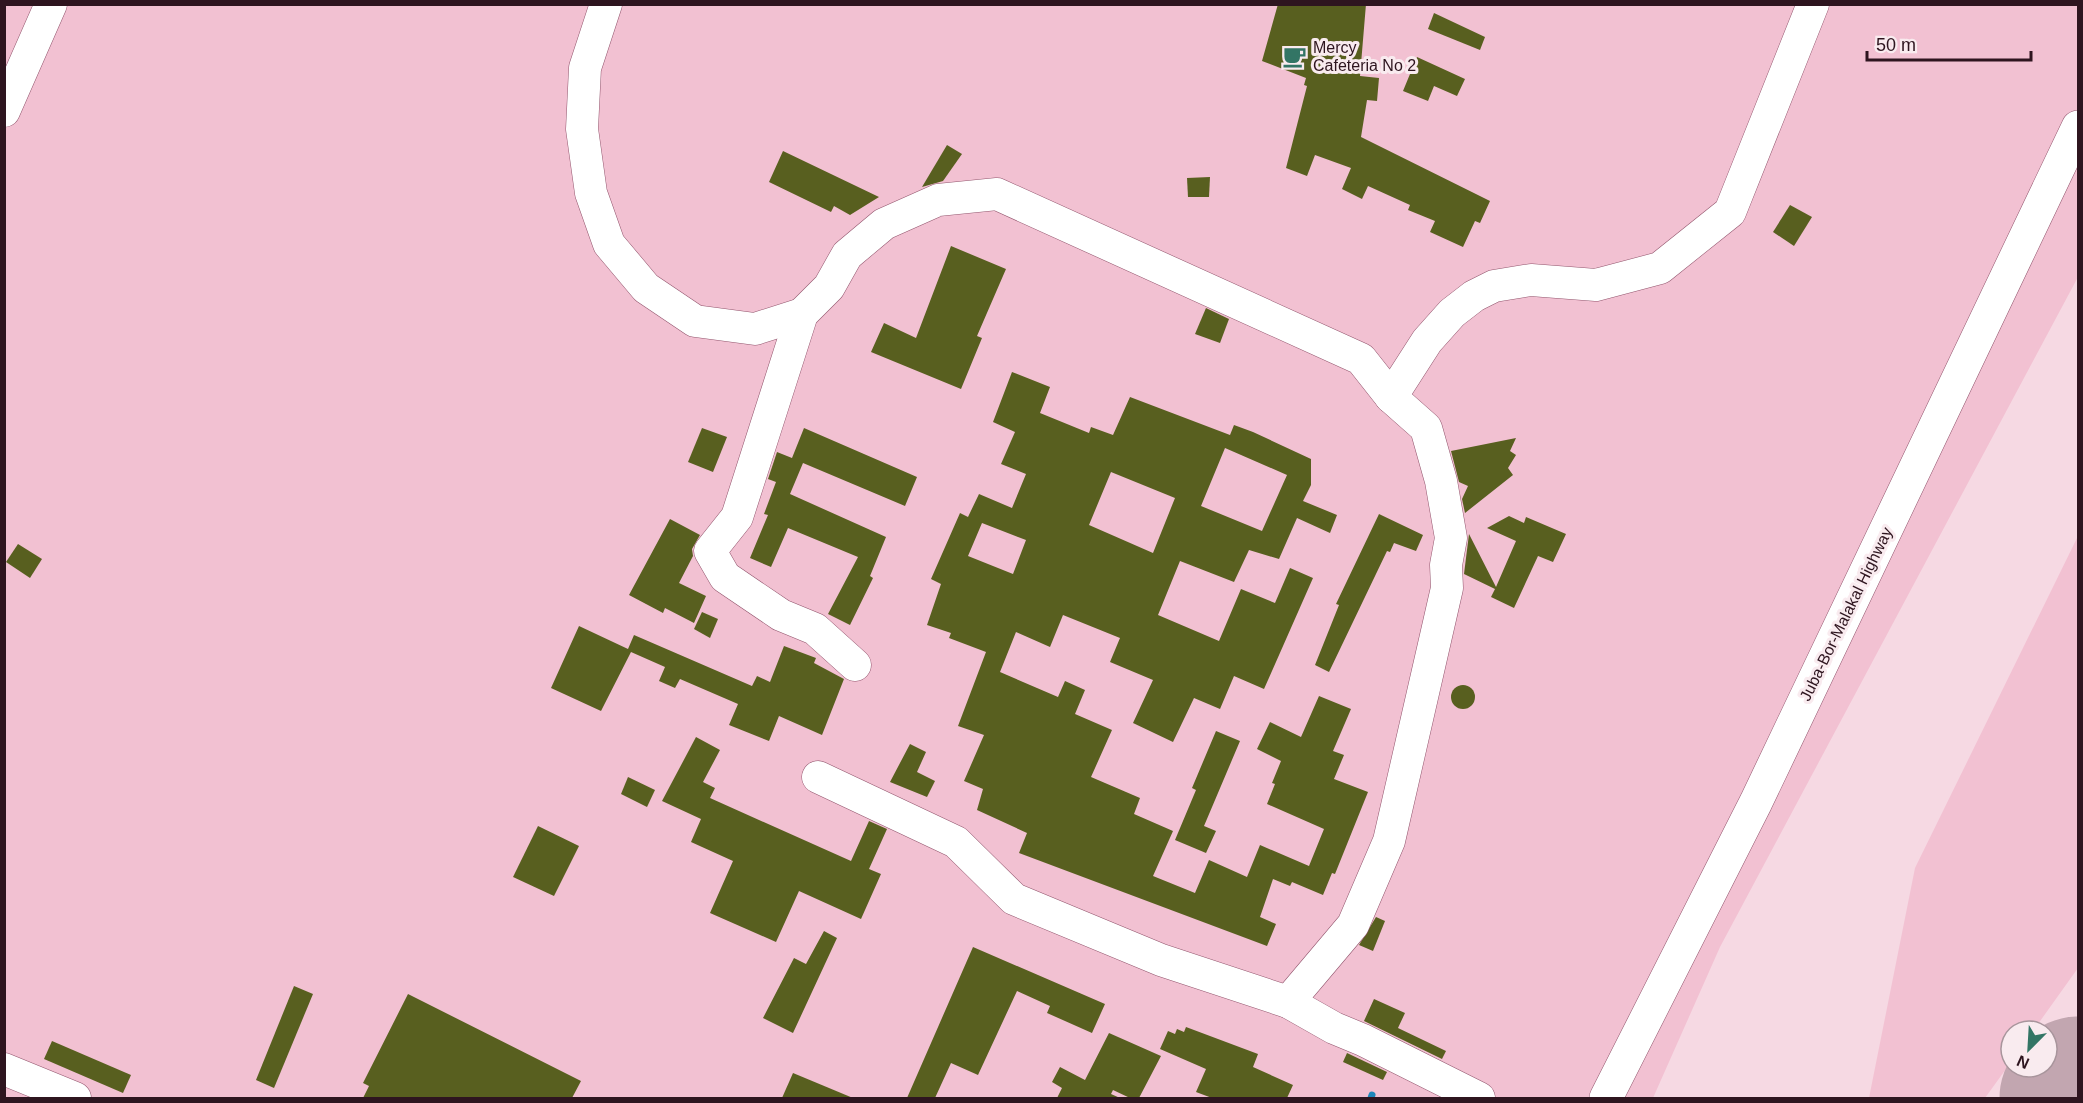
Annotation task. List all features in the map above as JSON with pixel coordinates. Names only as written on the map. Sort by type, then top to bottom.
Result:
[{"type":"main road","name":"Juba-Bor-Malakal Highway","points":[[1606,1098],[1756,801],[2079,127]]},
{"type":"street","points":[[4,111],[51,4]]},
{"type":"street","points":[[606,4],[585,68],[582,129],[591,193],[609,244],[646,288],[695,321],[755,329],[802,314],[829,287],[847,255],[884,224],[938,200],[997,194],[1361,359],[1391,397],[1426,428],[1441,481],[1451,538],[1446,565],[1447,588],[1389,841],[1353,925],[1288,1002]]},
{"type":"street","points":[[1391,397],[1427,341],[1452,313],[1474,296],[1494,286],[1531,280],[1596,285],[1660,268],[1730,212],[1813,4]]},
{"type":"street","points":[[802,314],[737,518],[710,551],[725,577],[781,615],[815,629],[855,665]]},
{"type":"street","points":[[818,777],[956,842],[1014,899],[1161,960],[1288,1002],[1334,1028],[1363,1040],[1479,1098]]},
{"type":"street","points":[[4,1069],[75,1098]]},
{"type":"shaded area","points":[[5,5],[2078,5],[2078,277],[1720,947],[1653,1098],[5,1098]]},
{"type":"shaded area","points":[[2078,536],[2078,968],[2042,1019],[1999,1019],[1999,1079],[1985,1098],[1869,1098],[1915,868]]},
{"type":"building","points":[[1278,4],[1366,4],[1360,76],[1379,78],[1377,101],[1367,100],[1361,137],[1490,201],[1480,223],[1475,221],[1463,247],[1430,232],[1435,221],[1408,210],[1410,205],[1368,186],[1362,199],[1342,189],[1351,168],[1315,155],[1307,176],[1286,168],[1307,86],[1304,85],[1306,78],[1262,61]]},
{"type":"building","points":[[1434,13],[1485,37],[1480,50],[1428,29]]},
{"type":"building","points":[[1417,57],[1465,79],[1457,96],[1434,86],[1428,101],[1403,91]]},
{"type":"building","points":[[947,145],[962,154],[943,181],[922,187]]},
{"type":"building","points":[[783,151],[879,197],[850,215],[834,206],[831,212],[769,182]]},
{"type":"building","points":[[1210,177],[1209,197],[1188,197],[1187,178]]},
{"type":"building","points":[[1790,205],[1812,217],[1794,246],[1773,232]]},
{"type":"building","points":[[951,246],[1006,269],[977,336],[982,338],[961,389],[871,352],[884,323],[916,338]]},
{"type":"building","points":[[1206,308],[1229,319],[1220,343],[1195,334]]},
{"type":"building","points":[[1012,372],[1050,387],[1040,413],[1089,433],[1091,427],[1113,435],[1130,397],[1230,435],[1234,425],[1311,459],[1311,485],[1303,501],[1337,515],[1330,533],[1297,518],[1279,559],[1249,550],[1234,582],[1180,561],[1158,615],[1219,641],[1241,589],[1275,603],[1290,568],[1313,578],[1264,689],[1234,676],[1220,709],[1194,698],[1173,742],[1133,723],[1153,680],[1110,662],[1120,638],[1063,615],[1050,647],[1016,632],[1000,672],[1058,697],[1065,681],[1085,690],[1075,714],[1112,730],[1091,777],[1140,798],[1134,814],[1173,831],[1153,876],[1195,893],[1209,860],[1247,877],[1260,845],[1309,866],[1324,829],[1267,804],[1281,761],[1257,749],[1270,722],[1301,737],[1319,696],[1351,709],[1333,751],[1344,755],[1334,779],[1368,792],[1335,874],[1332,873],[1323,895],[1292,882],[1290,886],[1273,879],[1260,917],[1276,924],[1267,946],[1019,853],[1027,833],[977,810],[983,789],[964,781],[984,735],[958,726],[986,652],[949,638],[951,633],[927,625],[941,584],[931,579],[960,513],[968,517],[979,494],[1012,508],[1026,474],[1001,464],[1015,432],[993,422]],"holes":[[[1225,448],[1287,475],[1262,531],[1201,506]],[[1111,472],[1175,498],[1153,553],[1089,525]],[[982,523],[1026,540],[1013,574],[968,556]]]},
{"type":"building","points":[[702,428],[727,437],[713,472],[688,462]]},
{"type":"building","points":[[804,428],[917,477],[905,506],[803,463],[790,494],[886,537],[870,576],[873,578],[850,625],[828,614],[858,557],[788,528],[771,567],[750,558],[768,515],[764,514],[776,482],[768,479],[777,452],[792,458]]},
{"type":"building","points":[[1516,438],[1510,451],[1516,455],[1508,468],[1513,475],[1465,513],[1462,499],[1468,486],[1459,482],[1451,451]]},
{"type":"building","points":[[1379,514],[1423,535],[1416,551],[1394,543],[1390,552],[1387,551],[1329,672],[1315,665],[1339,605],[1336,604]]},
{"type":"building","points":[[1509,516],[1524,523],[1526,517],[1566,534],[1553,562],[1538,556],[1514,608],[1491,597],[1495,589],[1464,574],[1469,534],[1496,587],[1516,541],[1487,528]]},
{"type":"building","points":[[670,519],[700,535],[692,549],[693,556],[679,583],[706,596],[694,623],[665,608],[663,613],[629,595]]},
{"type":"building","points":[[18,544],[42,559],[30,578],[6,562]]},
{"type":"building","points":[[702,612],[718,619],[710,638],[694,629]]},
{"type":"building","points":[[579,626],[628,649],[634,635],[752,686],[757,676],[770,682],[784,646],[816,658],[814,663],[844,679],[822,735],[779,716],[769,741],[729,725],[738,704],[680,679],[675,688],[659,681],[665,667],[631,652],[601,711],[551,688]]},
{"type":"building","points":[[1463,685],[1472,688],[1475,697],[1472,706],[1463,709],[1454,706],[1451,697],[1454,688]]},
{"type":"building","points":[[1216,731],[1240,741],[1204,826],[1216,831],[1206,853],[1175,840],[1196,790],[1192,788]]},
{"type":"building","points":[[696,737],[720,750],[703,782],[715,788],[710,798],[851,861],[869,821],[887,829],[869,869],[881,874],[861,919],[799,891],[776,942],[710,913],[733,861],[691,842],[701,819],[662,801]]},
{"type":"building","points":[[910,744],[926,752],[917,772],[935,781],[927,797],[890,782]]},
{"type":"building","points":[[628,777],[655,790],[647,807],[621,794]]},
{"type":"building","points":[[538,826],[579,846],[554,896],[513,877]]},
{"type":"building","points":[[1376,917],[1385,921],[1373,951],[1359,945]]},
{"type":"building","points":[[824,931],[837,938],[793,1033],[763,1018],[794,958],[806,964]]},
{"type":"building","points":[[973,947],[1105,1004],[1092,1033],[1047,1013],[1050,1006],[1017,991],[978,1075],[951,1063],[935,1098],[907,1098]]},
{"type":"building","points":[[294,986],[313,994],[274,1088],[256,1080]]},
{"type":"building","points":[[408,994],[581,1081],[572,1098],[363,1098],[369,1086],[363,1083]]},
{"type":"building","points":[[1374,999],[1405,1013],[1398,1028],[1446,1051],[1442,1059],[1364,1021]]},
{"type":"building","points":[[1186,1027],[1258,1054],[1253,1067],[1293,1085],[1287,1098],[1212,1098],[1196,1092],[1206,1069],[1160,1049],[1168,1031],[1175,1034],[1177,1029],[1184,1032]]},
{"type":"building","points":[[1109,1033],[1161,1056],[1139,1098],[1130,1098],[1113,1090],[1111,1094],[1120,1098],[1057,1098],[1062,1088],[1052,1082],[1060,1067],[1085,1080]]},
{"type":"building","points":[[52,1041],[131,1075],[123,1093],[44,1059]]},
{"type":"building","points":[[1347,1053],[1387,1072],[1383,1080],[1343,1062]]},
{"type":"building","points":[[793,1073],[853,1098],[782,1098]]},
{"type":"runway","points":[[2073,1098],[2078,1090]]},
{"type":"place","name":"Mercy Cafeteria No 2","points":[[1295,56]]}]
